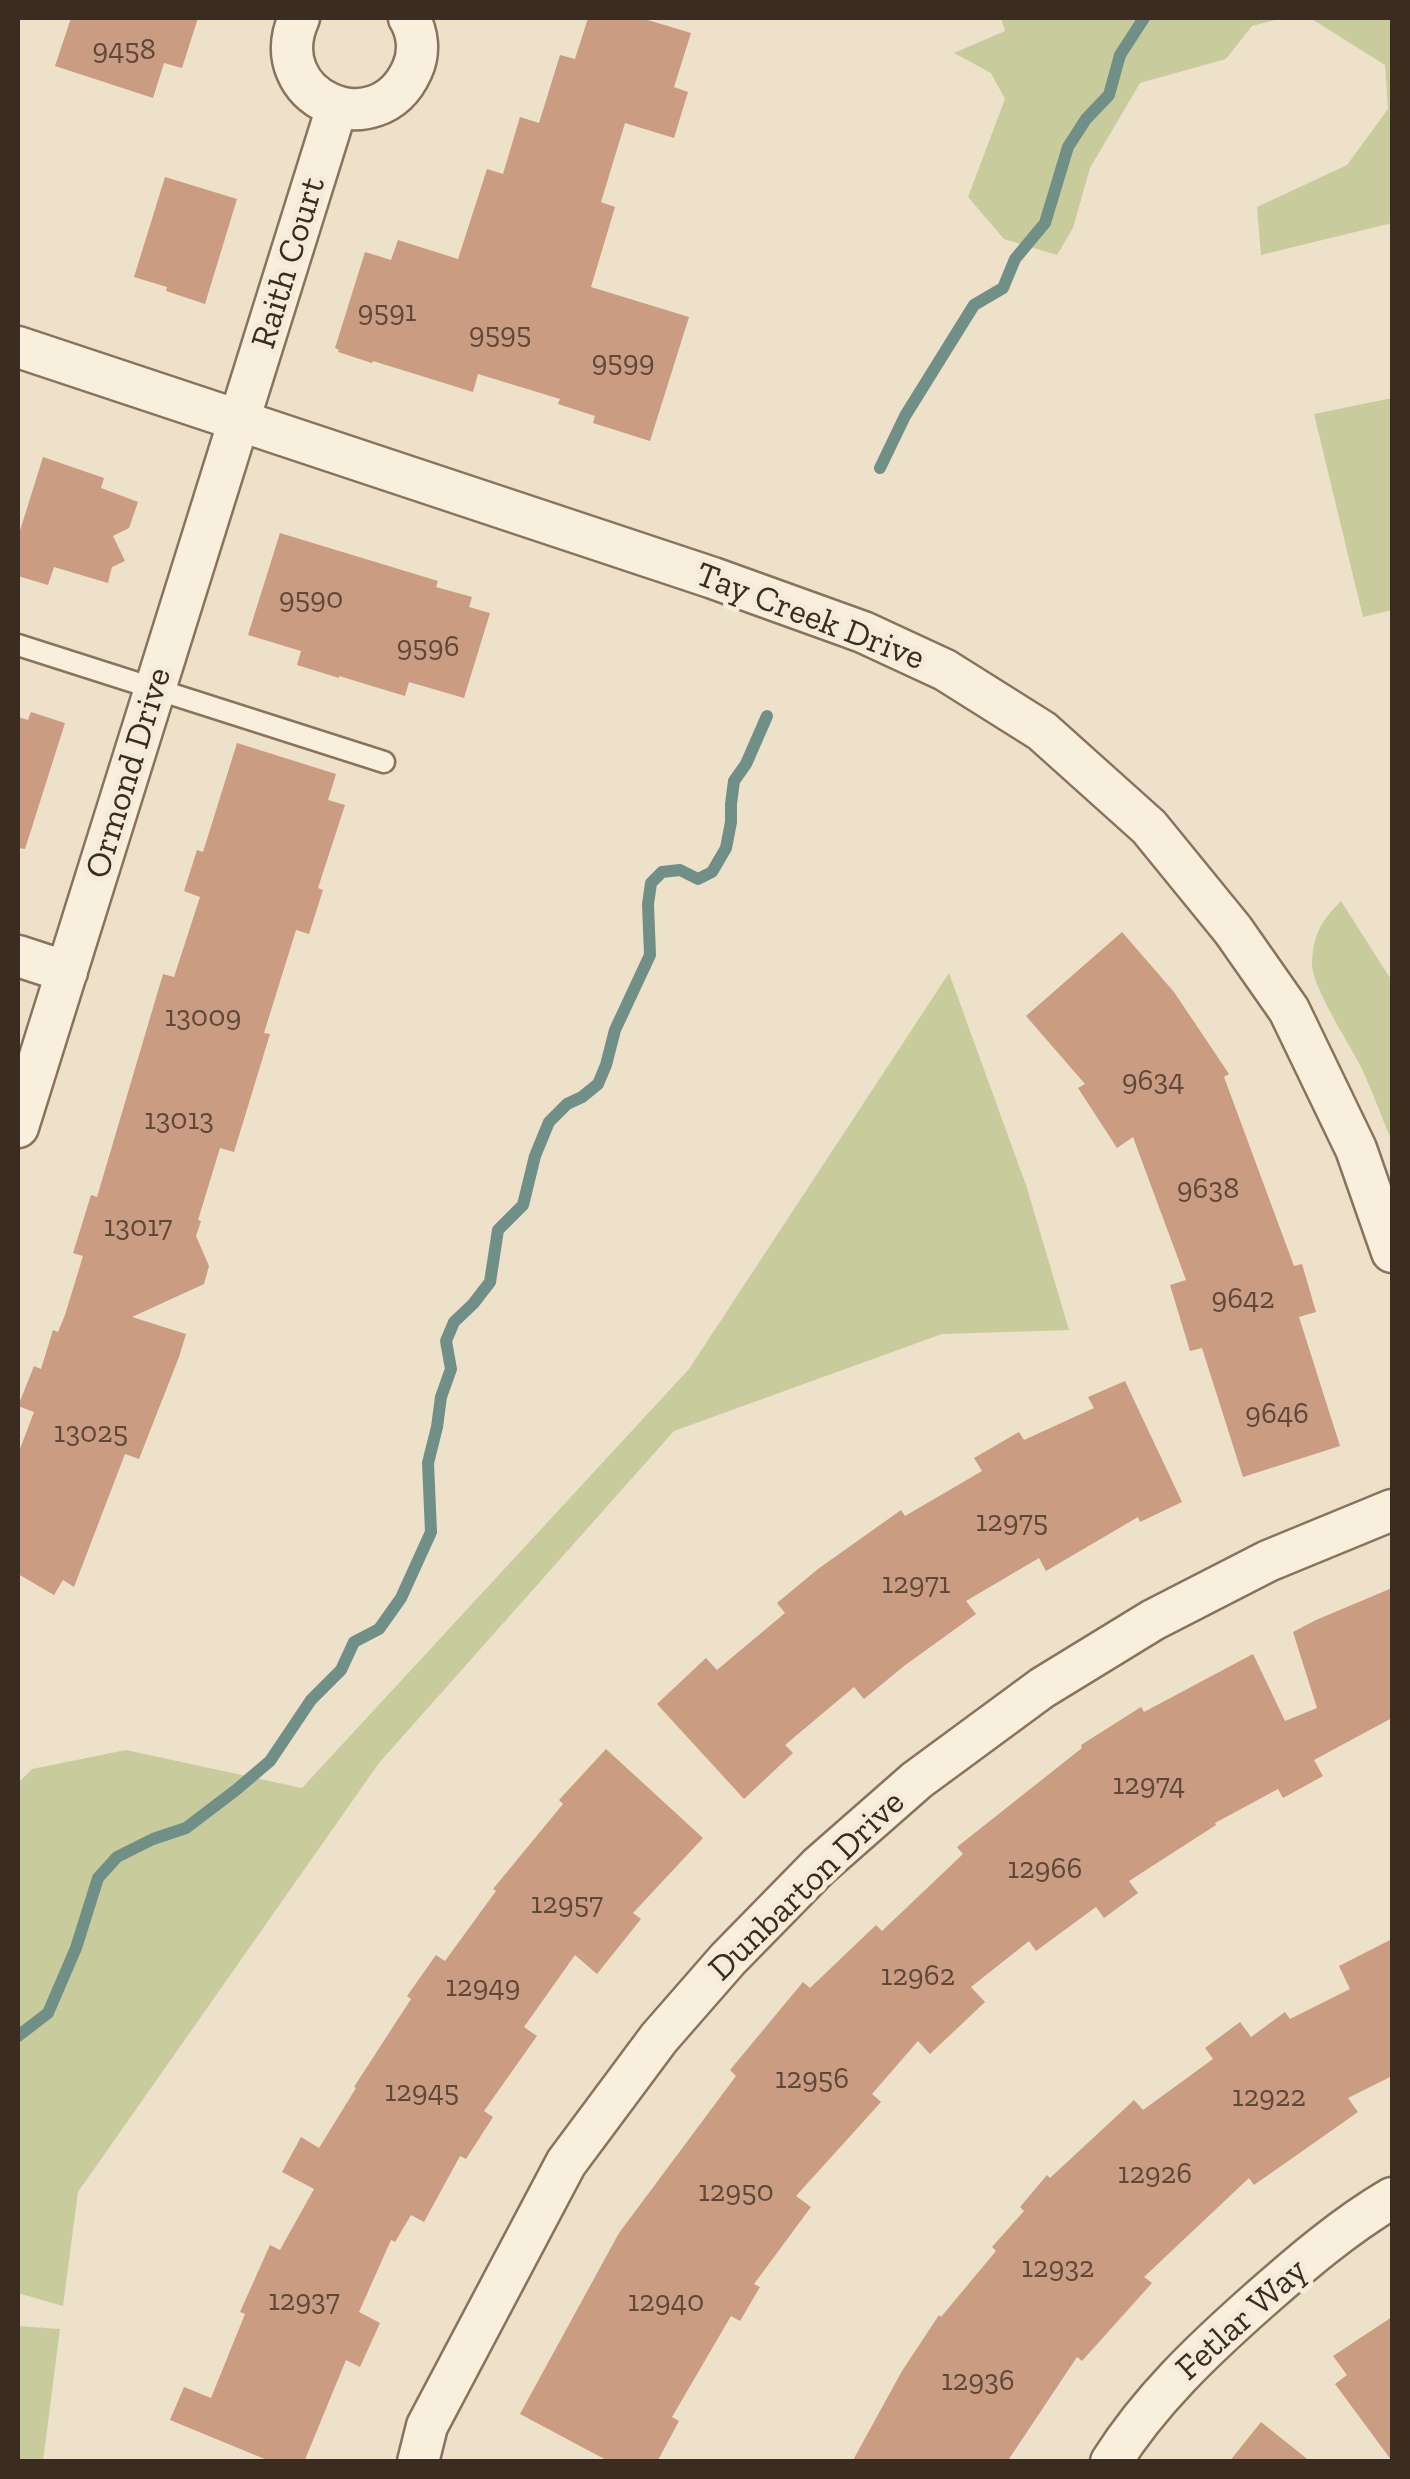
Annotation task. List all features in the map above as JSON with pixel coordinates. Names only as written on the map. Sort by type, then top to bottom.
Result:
[{"type":"street","points":[[299,18],[291,49],[304,86],[318,99],[356,110],[376,106],[406,82],[415,64],[417,44],[409,18]]},
{"type":"street","name":"Raith Court","points":[[240,419],[336,107]]},
{"type":"street","name":"Tay Creek Drive","points":[[18,346],[713,578],[863,632],[945,670],[1042,731],[1149,828],[1233,930],[1289,1010],[1356,1148],[1392,1252]]},
{"type":"street","name":"Ormond Drive","points":[[18,1127],[240,419]]},
{"type":"street","points":[[18,956],[66,972]]},
{"type":"street","name":"Dunbarton Drive","points":[[418,2462],[427,2426],[566,2162],[659,2038],[728,1958],[819,1866],[917,1780],[1042,1688],[1153,1620],[1268,1561],[1392,1510]]},
{"type":"street","name":"Fetlar Way","points":[[1111,2462],[1164,2393],[1212,2342],[1301,2264],[1392,2198]]},
{"type":"lane","points":[[18,645],[384,762]]},
{"type":"green space","points":[[1001,18],[1282,18],[1252,26],[1226,59],[1140,83],[1090,168],[1073,228],[1057,255],[1004,239],[968,197],[1005,99],[991,73],[954,53],[1005,31]]},
{"type":"green space","points":[[1310,18],[1392,19],[1392,223],[1261,255],[1257,207],[1347,165],[1388,109],[1385,65]]},
{"type":"green space","points":[[1392,398],[1392,610],[1363,617],[1314,414]]},
{"type":"green space","points":[[1341,901],[1392,981],[1392,1142],[1362,1069],[1313,973],[1317,936]]},
{"type":"green space","points":[[949,973],[1027,1188],[1069,1330],[942,1334],[674,1431],[379,1763],[78,2192],[63,2306],[18,2293],[18,1783],[32,1769],[126,1750],[302,1788],[689,1369]]},
{"type":"green space","points":[[18,2326],[60,2329],[43,2461],[18,2461]]},
{"type":"building","points":[[71,18],[198,18],[182,68],[164,63],[153,98],[55,66]]},
{"type":"building","points":[[588,18],[641,18],[691,33],[674,87],[688,92],[674,138],[625,123],[601,202],[615,207],[591,287],[689,317],[650,441],[593,423],[595,416],[558,404],[560,399],[478,374],[473,392],[372,363],[335,348],[365,252],[391,260],[398,240],[458,259],[487,169],[503,174],[520,117],[539,123],[560,55],[575,59]]},
{"type":"building","points":[[165,177],[237,199],[205,304],[134,277]]},
{"type":"building","points":[[43,457],[104,478],[101,488],[138,502],[129,528],[113,536],[125,561],[112,567],[108,583],[54,567],[48,585],[18,576],[18,537]]},
{"type":"building","points":[[280,533],[438,581],[436,587],[472,597],[469,607],[490,613],[464,698],[409,682],[405,696],[339,678],[297,665],[301,651],[248,635]]},
{"type":"building","points":[[31,712],[65,723],[25,849],[18,848],[18,717],[28,720]]},
{"type":"building","points":[[237,743],[336,774],[328,800],[345,805],[318,888],[323,890],[309,934],[296,930],[264,1033],[270,1034],[234,1152],[220,1148],[198,1220],[201,1221],[196,1236],[209,1266],[204,1284],[132,1317],[186,1334],[179,1357],[139,1459],[125,1454],[74,1587],[63,1580],[54,1595],[18,1574],[18,1454],[34,1412],[18,1406],[34,1366],[41,1369],[53,1330],[58,1332],[65,1315],[83,1256],[73,1253],[91,1195],[97,1197],[163,974],[174,977],[200,897],[184,891],[197,850],[203,852]]},
{"type":"building","points":[[1122,932],[1174,992],[1229,1074],[1224,1077],[1294,1266],[1302,1264],[1316,1312],[1299,1317],[1340,1446],[1243,1477],[1202,1348],[1190,1351],[1170,1285],[1186,1280],[1133,1137],[1117,1148],[1078,1088],[1085,1084],[1026,1016]]},
{"type":"building","points":[[1125,1381],[1182,1502],[1140,1522],[1138,1517],[1046,1571],[1039,1558],[966,1601],[976,1614],[864,1699],[854,1687],[785,1745],[793,1753],[744,1799],[657,1704],[706,1658],[717,1670],[785,1613],[777,1603],[818,1569],[901,1510],[905,1516],[982,1471],[974,1458],[1019,1432],[1024,1440],[1094,1408],[1088,1397]]},
{"type":"building","points":[[1392,1588],[1392,1718],[1314,1760],[1323,1776],[1283,1798],[1278,1789],[1215,1823],[1129,1881],[1138,1893],[1104,1918],[1096,1907],[1036,1951],[1029,1941],[971,1987],[985,2002],[930,2054],[918,2041],[872,2094],[881,2102],[796,2196],[811,2207],[754,2284],[760,2287],[740,2321],[731,2316],[672,2417],[679,2421],[657,2462],[610,2462],[520,2414],[619,2233],[736,2076],[730,2070],[803,1982],[810,1988],[876,1925],[882,1931],[963,1854],[957,1847],[1081,1745],[1141,1707],[1144,1712],[1253,1654],[1285,1721],[1317,1708],[1293,1632]]},
{"type":"building","points":[[606,1749],[703,1838],[633,1913],[641,1919],[597,1974],[575,1955],[524,2027],[537,2036],[484,2111],[493,2117],[466,2159],[460,2156],[424,2222],[411,2215],[395,2242],[391,2240],[359,2312],[380,2323],[360,2367],[346,2360],[304,2462],[272,2462],[170,2420],[184,2387],[211,2398],[245,2314],[240,2312],[270,2245],[280,2250],[314,2189],[282,2172],[301,2137],[319,2148],[411,1999],[407,1996],[436,1955],[445,1961],[496,1891],[493,1889],[563,1804],[559,1800]]},
{"type":"building","points":[[1392,1939],[1392,2076],[1348,2098],[1358,2112],[1254,2185],[1249,2178],[1144,2277],[1152,2283],[1082,2361],[1077,2357],[1007,2462],[852,2462],[902,2371],[939,2315],[996,2251],[992,2247],[1024,2211],[1020,2207],[1047,2175],[1050,2178],[1134,2100],[1143,2110],[1213,2059],[1205,2048],[1240,2022],[1251,2037],[1285,2012],[1290,2019],[1350,1989],[1339,1966]]},
{"type":"building","points":[[1392,2317],[1392,2461],[1335,2384],[1347,2375],[1333,2356]]},
{"type":"building","points":[[1261,2422],[1311,2462],[1229,2462]]},
{"type":"waterway","points":[[880,468],[905,416],[974,305],[1003,288],[1015,259],[1045,223],[1068,147],[1086,119],[1109,95],[1120,55],[1144,18]]},
{"type":"waterway","points":[[18,2036],[48,2013],[76,1948],[98,1878],[117,1857],[186,1828],[270,1761],[311,1700],[341,1670],[354,1642],[379,1629],[401,1598],[431,1532],[428,1463],[441,1397],[451,1369],[446,1341],[454,1322],[490,1282],[498,1230],[523,1205],[535,1156],[549,1122],[567,1104],[598,1084],[615,1030],[650,955],[651,883],[662,872],[680,870],[698,879],[712,872],[726,848],[734,781],[746,764],[767,716]]}]
